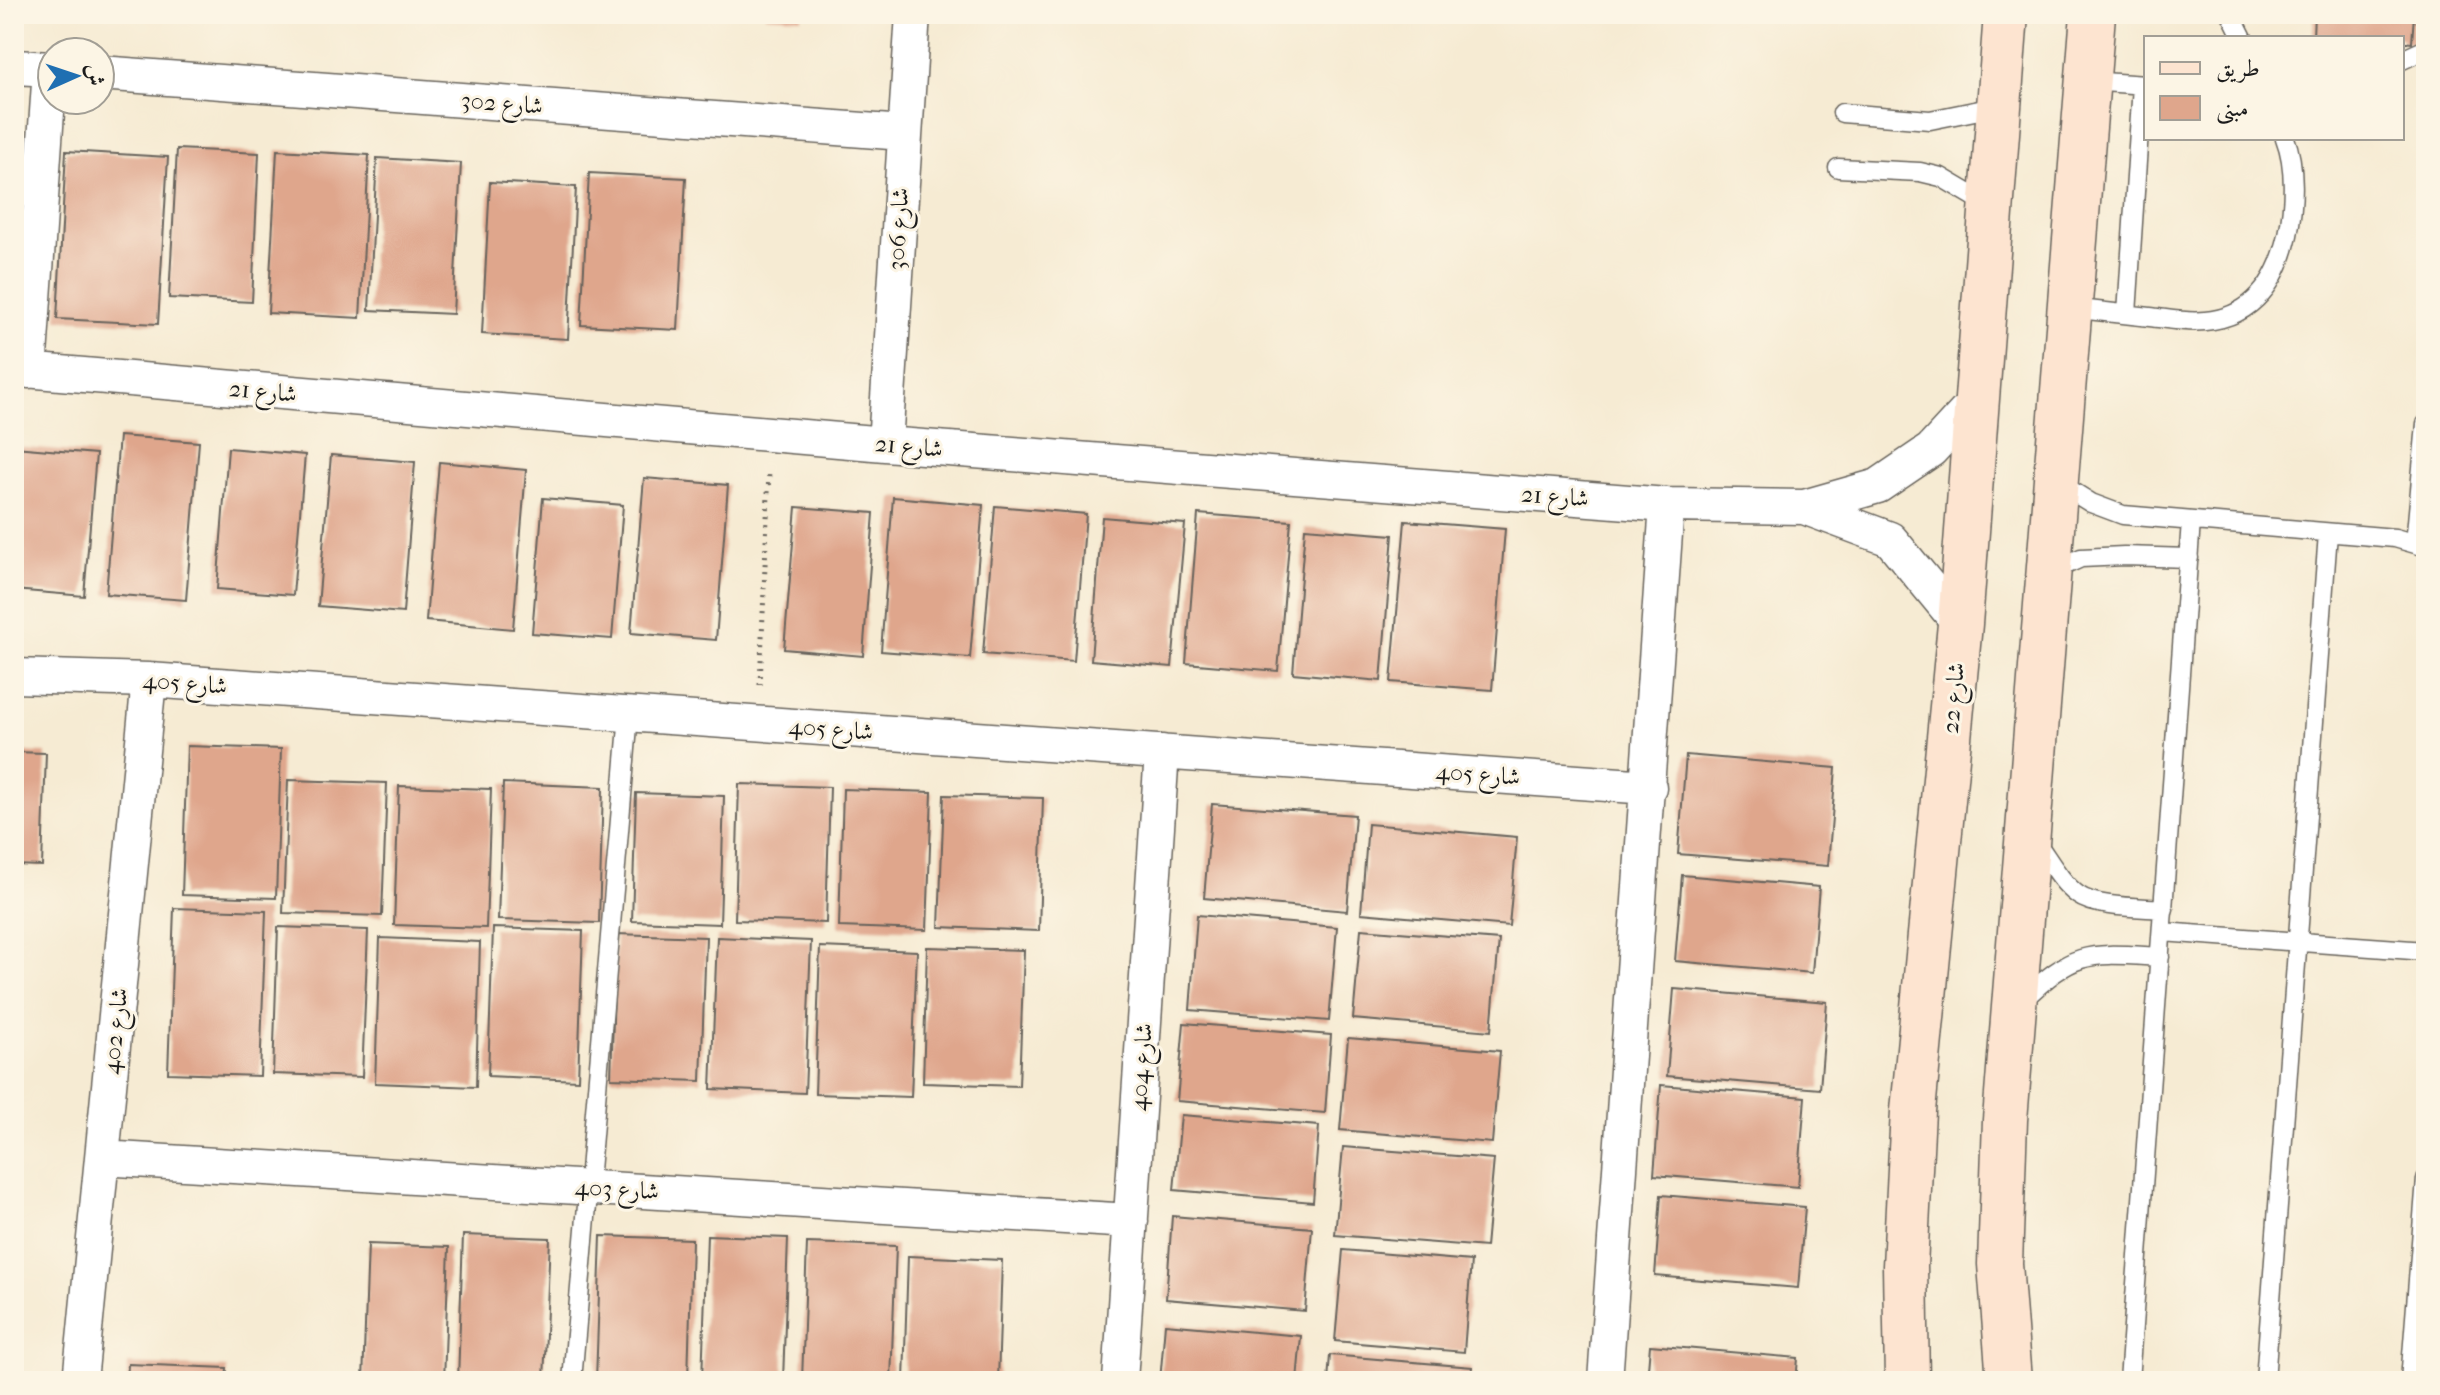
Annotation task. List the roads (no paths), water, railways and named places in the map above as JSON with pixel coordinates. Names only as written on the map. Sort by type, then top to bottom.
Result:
[{"type":"street","name":"شارع 306","points":[[885,444],[913,14]]},
{"type":"street","name":"شارع 22","points":[[1907,1381],[1905,1266],[1913,1111],[1960,624],[2006,14]]},
{"type":"street","points":[[2009,1381],[2000,1264],[2005,1120],[2093,14]]},
{"type":"street","points":[[14,67],[36,68]]},
{"type":"street","name":"شارع 302","points":[[116,74],[904,133]]},
{"type":"street","points":[[22,370],[46,116]]},
{"type":"street","name":"شارع 21","points":[[22,370],[885,444],[1667,505],[1804,507],[1878,486],[1931,450],[1978,399]]},
{"type":"street","points":[[1605,1381],[1667,505]]},
{"type":"street","name":"شارع 21","points":[[1804,507],[1890,539],[1960,624]]},
{"type":"street","name":"شارع 405","points":[[14,676],[149,680],[1649,787]]},
{"type":"street","name":"شارع 402","points":[[80,1381],[149,680]]},
{"type":"street","name":"شارع 404","points":[[1120,1381],[1162,752]]},
{"type":"street","name":"شارع 403","points":[[102,1158],[1131,1221]]},
{"type":"lane","points":[[2231,14],[2242,36]]},
{"type":"lane","points":[[2404,59],[2426,49]]},
{"type":"lane","points":[[2088,81],[2144,85],[2127,314]]},
{"type":"lane","points":[[1842,113],[1930,120],[1953,118],[1999,106]]},
{"type":"lane","points":[[2070,308],[2206,321],[2243,309],[2259,297],[2281,265],[2289,229],[2292,179],[2286,140]]},
{"type":"lane","points":[[1838,168],[1920,172],[1941,177],[1992,207]]},
{"type":"lane","points":[[2057,482],[2091,503],[2123,515],[2395,538],[2421,545],[2426,424]]},
{"type":"lane","points":[[2129,1381],[2191,521]]},
{"type":"lane","points":[[2265,1381],[2328,533]]},
{"type":"lane","points":[[2050,572],[2081,558],[2189,558]]},
{"type":"lane","points":[[572,1381],[629,714]]},
{"type":"lane","points":[[2029,832],[2059,875],[2079,896],[2102,904],[2164,909]]},
{"type":"lane","points":[[2162,932],[2426,951]]},
{"type":"lane","points":[[2015,1008],[2047,977],[2072,960],[2100,954],[2160,957]]},
{"type":"lane","points":[[2410,1381],[2426,1179]]}]
